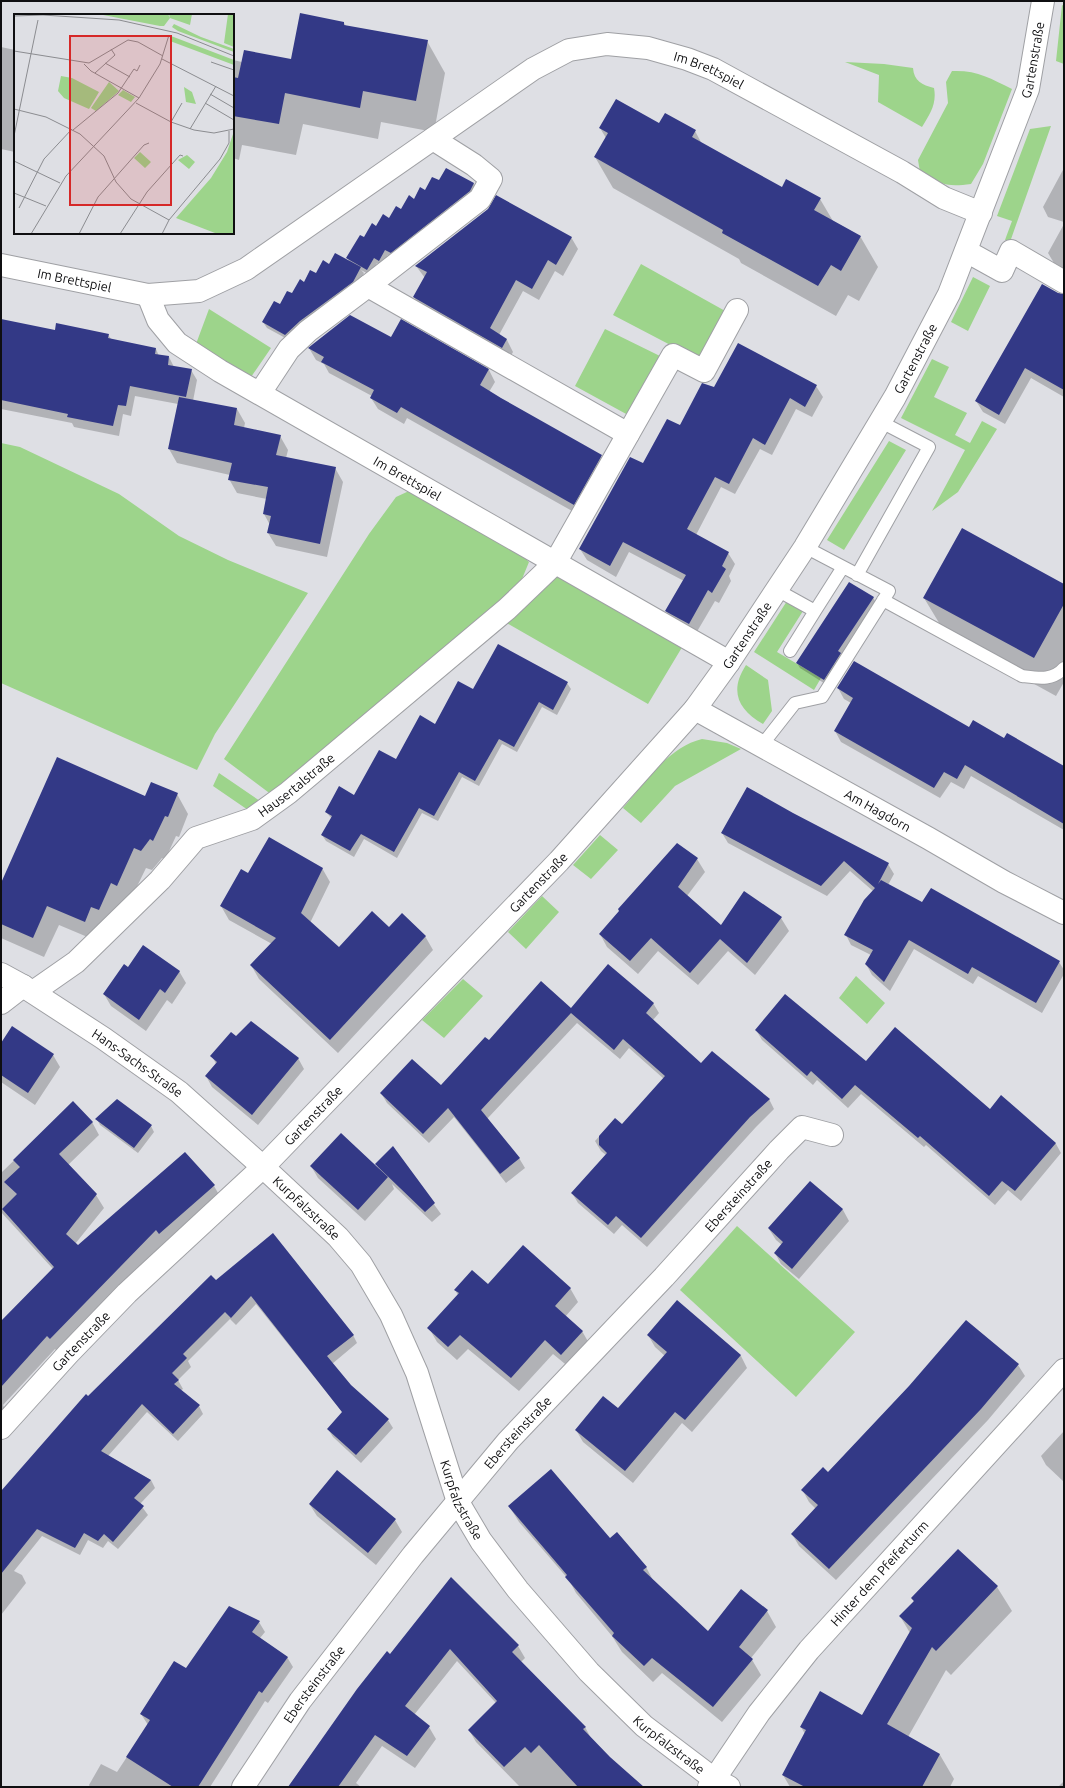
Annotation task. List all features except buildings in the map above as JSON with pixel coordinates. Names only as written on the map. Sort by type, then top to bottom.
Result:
[{"type":"street","name":"Gartenstraße","points":[[1,1428],[68,1354],[127,1293],[263,1167],[559,861],[695,709],[729,662],[805,547],[881,422],[946,300],[1028,89],[1043,1]]},
{"type":"street","name":"Im Brettspiel","points":[[1,265],[148,296],[199,291],[246,269],[532,68],[570,50],[607,44],[648,48],[713,68],[902,172],[944,198],[981,213]]},
{"type":"street","points":[[260,393],[289,349],[308,331],[480,199],[491,179],[474,165],[433,139]]},
{"type":"street","points":[[966,251],[1002,271],[1011,251],[1064,282]]},
{"type":"street","points":[[368,286],[628,434]]},
{"type":"street","name":"Im Brettspiel","points":[[148,296],[158,320],[177,343],[220,371],[729,662]]},
{"type":"street","points":[[555,563],[673,355],[704,371],[737,310]]},
{"type":"street","name":"Hausertalstraße","points":[[1,1003],[76,962],[160,880],[196,838],[252,820],[288,793],[507,608],[555,563]]},
{"type":"street","name":"Am Hagdorn","points":[[695,709],[762,745],[1004,882],[1063,910]]},
{"type":"street","name":"Hans-Sachs-Straße","points":[[1,974],[28,989],[103,1038],[178,1092],[263,1167]]},
{"type":"street","name":"Ebersteinstraße","points":[[244,1787],[300,1701],[413,1555],[508,1442],[664,1277],[797,1131],[802,1127],[832,1135]]},
{"type":"street","name":"Kurpfalzstraße","points":[[263,1167],[343,1243],[361,1264],[391,1315],[417,1373],[458,1502],[481,1541],[518,1590],[589,1672],[644,1726],[717,1784]]},
{"type":"street","name":"Hinter dem Pfeiferturm","points":[[717,1784],[759,1713],[809,1650],[1064,1370]]},
{"type":"lane","points":[[857,574],[929,447],[881,422]]},
{"type":"lane","points":[[762,745],[795,703],[822,697],[884,600],[888,591],[805,547]]},
{"type":"lane","points":[[790,651],[843,567]]},
{"type":"lane","points":[[777,590],[815,611]]},
{"type":"lane","points":[[884,600],[1022,676],[1044,679],[1060,673],[1064,668]]},
{"type":"green space","points":[[1062,5],[1064,6],[1064,64],[1056,61]]},
{"type":"green space","points":[[845,62],[884,64],[913,68],[915,76],[919,82],[934,88],[935,94],[934,104],[922,127],[878,102],[879,75]]},
{"type":"green space","points":[[952,71],[976,73],[1012,89],[983,164],[971,184],[944,184],[933,180],[920,172],[918,160],[948,103],[946,82]]},
{"type":"green space","points":[[1051,126],[1010,242],[1005,240],[1012,221],[997,216],[1030,129]]},
{"type":"green space","points":[[641,264],[727,312],[701,361],[613,315]]},
{"type":"green space","points":[[973,277],[990,286],[968,331],[951,322]]},
{"type":"green space","points":[[209,309],[271,348],[251,377],[196,344]]},
{"type":"green space","points":[[605,329],[662,357],[628,415],[575,386]]},
{"type":"green space","points":[[932,359],[949,367],[934,397],[967,413],[955,435],[970,443],[982,421],[997,429],[958,492],[932,511],[965,450],[901,418]]},
{"type":"green space","points":[[889,441],[906,450],[844,550],[827,540]]},
{"type":"green space","points":[[1,443],[20,447],[119,494],[179,536],[228,560],[308,593],[215,734],[197,770],[1,683]]},
{"type":"green space","points":[[409,491],[516,550],[529,562],[522,579],[496,606],[272,795],[224,759],[369,534],[396,497]]},
{"type":"green space","points":[[554,574],[684,644],[648,704],[503,621]]},
{"type":"green space","points":[[787,601],[803,611],[777,652],[821,678],[814,690],[754,652]]},
{"type":"green space","points":[[746,665],[768,680],[772,711],[763,724],[747,713],[739,699],[737,691],[738,683]]},
{"type":"green space","points":[[702,739],[727,743],[741,749],[675,786],[641,823],[623,808],[658,767],[668,758],[690,743]]},
{"type":"green space","points":[[219,773],[260,801],[248,810],[213,786]]},
{"type":"green space","points":[[600,835],[618,850],[591,879],[573,865]]},
{"type":"green space","points":[[542,896],[559,912],[526,949],[508,932]]},
{"type":"green space","points":[[856,976],[885,1003],[867,1024],[839,998]]},
{"type":"green space","points":[[463,979],[483,996],[444,1038],[422,1020]]},
{"type":"green space","points":[[737,1226],[855,1332],[796,1397],[680,1290]]}]
